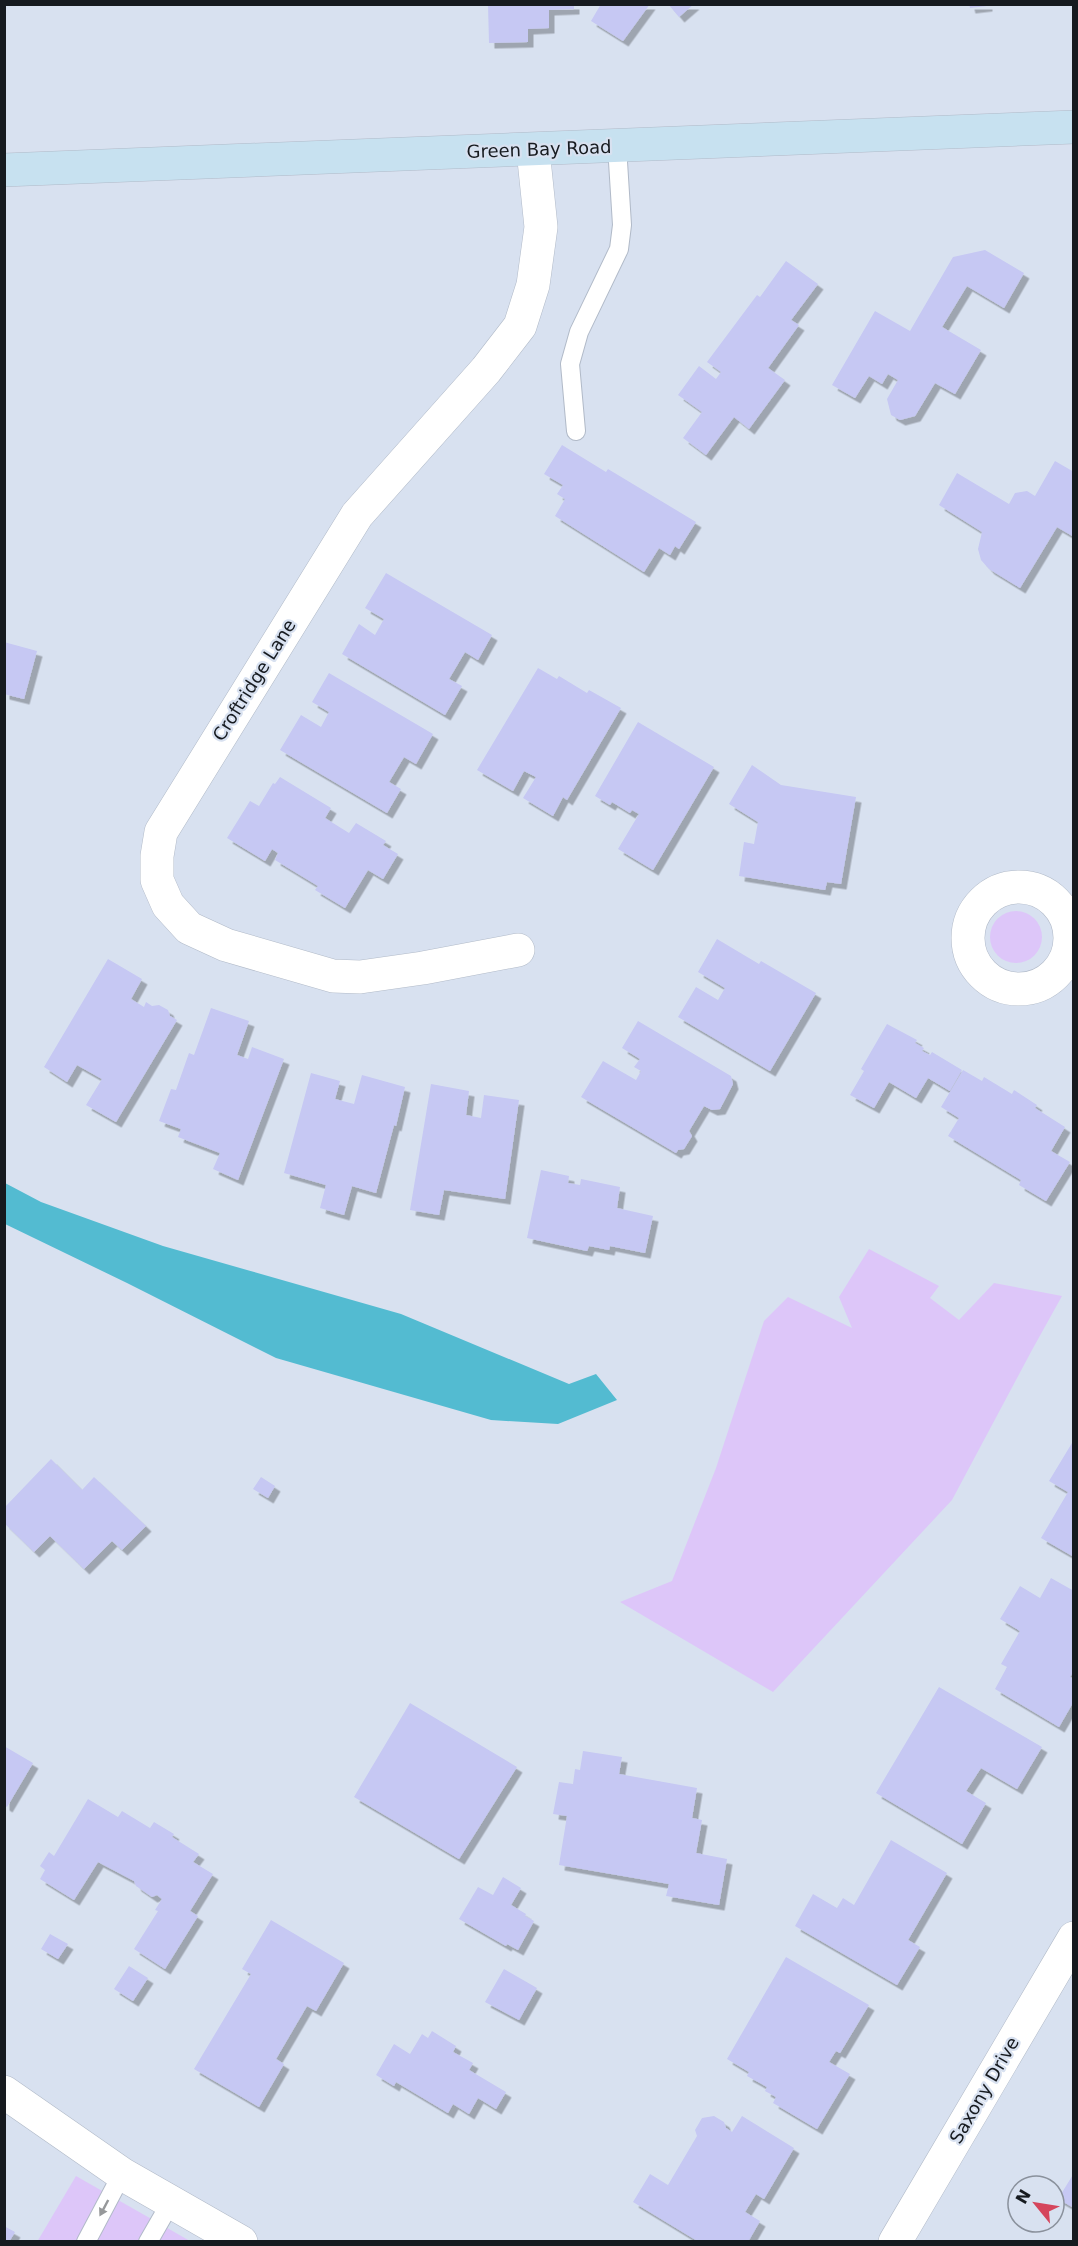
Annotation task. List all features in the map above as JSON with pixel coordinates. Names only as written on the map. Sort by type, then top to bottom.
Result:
[{"type":"main road","name":"Green Bay Road","points":[[4,170],[1074,127]]},
{"type":"street","name":"Croftridge Lane","points":[[518,950],[360,977],[333,976],[226,945],[189,928],[168,905],[157,880],[157,856],[160,832],[357,514],[486,370],[520,326],[533,285],[541,227],[533,150]]},
{"type":"street","name":"Saxony Drive","points":[[895,2241],[1074,1938]]},
{"type":"street","points":[[4,2092],[122,2174],[241,2241]]},
{"type":"lane","points":[[576,431],[570,364],[579,332],[619,249],[622,225],[617,146]]},
{"type":"lane","points":[[86,2241],[122,2174]]},
{"type":"lane","points":[[148,2241],[171,2202]]},
{"type":"shaded area","points":[[1016,911],[1026,913],[1034,919],[1040,927],[1042,937],[1040,947],[1034,955],[1026,961],[1016,963],[1006,961],[998,955],[992,947],[990,937],[992,927],[998,919],[1006,913]]},
{"type":"shaded area","points":[[869,1249],[939,1286],[930,1298],[959,1320],[994,1283],[1062,1296],[952,1500],[773,1692],[620,1602],[672,1581],[716,1468],[764,1321],[788,1297],[852,1328],[839,1297]]},
{"type":"shaded area","points":[[76,2176],[190,2241],[37,2242]]},
{"type":"water","points":[[5,1183],[41,1202],[163,1246],[401,1314],[569,1384],[596,1374],[617,1400],[558,1424],[491,1420],[276,1358],[5,1224]]},
{"type":"building","points":[[488,4],[574,4],[574,9],[549,10],[549,28],[528,29],[528,42],[489,43]]},
{"type":"building","points":[[601,4],[650,4],[623,41],[591,21]]},
{"type":"building","points":[[668,4],[694,4],[679,17]]},
{"type":"building","points":[[969,4],[987,4],[987,6],[970,8]]},
{"type":"building","points":[[985,250],[1024,273],[1004,308],[967,286],[942,327],[981,350],[955,394],[935,383],[915,416],[900,420],[891,415],[887,399],[898,380],[888,374],[882,384],[869,376],[855,398],[832,385],[875,311],[910,331],[953,257]]},
{"type":"building","points":[[786,261],[818,284],[791,320],[799,325],[768,368],[785,380],[749,429],[734,417],[706,455],[683,438],[702,412],[678,395],[699,366],[716,379],[721,372],[707,362],[757,295],[760,297]]},
{"type":"building","points":[[562,445],[606,472],[608,469],[696,522],[679,549],[675,546],[670,555],[659,548],[644,572],[555,516],[565,499],[557,494],[563,485],[544,474]]},
{"type":"building","points":[[1055,461],[1074,472],[1074,537],[1057,527],[1020,588],[989,569],[981,560],[978,549],[982,532],[939,505],[957,473],[1009,504],[1015,493],[1027,491],[1035,496]]},
{"type":"building","points":[[386,573],[492,635],[478,660],[465,652],[449,679],[462,686],[445,715],[342,654],[359,624],[375,635],[384,619],[365,608]]},
{"type":"building","points":[[4,642],[37,651],[24,699],[4,694]]},
{"type":"building","points":[[538,668],[557,679],[559,676],[587,693],[589,690],[621,708],[567,800],[563,797],[553,816],[523,798],[536,777],[524,771],[513,791],[477,770]]},
{"type":"building","points":[[329,673],[433,734],[416,764],[404,757],[389,782],[401,789],[387,813],[280,750],[301,715],[321,727],[329,712],[312,702]]},
{"type":"building","points":[[638,722],[714,767],[653,870],[618,849],[639,814],[632,810],[630,813],[612,802],[610,805],[595,796]]},
{"type":"building","points":[[752,765],[781,785],[856,797],[841,884],[827,882],[825,890],[739,876],[744,842],[754,844],[758,822],[729,804]]},
{"type":"building","points":[[280,777],[331,808],[325,818],[349,833],[356,823],[386,841],[383,845],[398,854],[383,879],[368,870],[345,908],[315,890],[318,886],[275,860],[278,853],[272,849],[265,861],[227,838],[250,801],[259,806],[273,783],[275,784]]},
{"type":"building","points":[[717,939],[759,964],[761,961],[816,993],[770,1071],[678,1017],[696,987],[718,1000],[725,988],[698,972]]},
{"type":"building","points":[[108,959],[142,979],[131,999],[144,1007],[146,1002],[152,1006],[159,1005],[168,1010],[170,1016],[177,1020],[116,1122],[86,1105],[102,1079],[77,1065],[67,1082],[44,1067]]},
{"type":"building","points":[[211,1008],[249,1021],[237,1055],[248,1059],[252,1047],[284,1059],[238,1180],[213,1169],[220,1153],[178,1137],[181,1129],[159,1121],[171,1089],[176,1090],[189,1053],[194,1055]]},
{"type":"building","points":[[638,1021],[731,1076],[733,1084],[720,1109],[712,1110],[704,1106],[689,1131],[692,1136],[684,1149],[676,1153],[581,1097],[603,1061],[636,1080],[641,1071],[634,1067],[640,1059],[622,1048]]},
{"type":"building","points":[[887,1024],[917,1040],[915,1043],[924,1048],[922,1051],[930,1055],[932,1052],[962,1070],[950,1091],[928,1078],[916,1098],[889,1082],[874,1108],[850,1095],[864,1071],[861,1069]]},
{"type":"building","points":[[963,1070],[982,1081],[984,1077],[1012,1094],[1014,1090],[1037,1105],[1035,1108],[1065,1127],[1051,1151],[1070,1162],[1046,1201],[1019,1185],[1021,1180],[948,1136],[959,1118],[941,1107]]},
{"type":"building","points":[[311,1073],[340,1081],[335,1099],[354,1104],[362,1075],[405,1087],[376,1193],[352,1186],[344,1215],[320,1208],[326,1185],[284,1173]]},
{"type":"building","points":[[431,1084],[469,1091],[466,1115],[481,1118],[484,1095],[519,1100],[505,1199],[444,1190],[439,1215],[410,1210]]},
{"type":"building","points":[[541,1170],[569,1176],[568,1183],[580,1185],[581,1179],[620,1187],[617,1208],[653,1216],[645,1253],[610,1246],[609,1250],[589,1246],[587,1251],[527,1238]]},
{"type":"building","points":[[1072,1443],[1074,1444],[1074,1557],[1041,1538],[1068,1492],[1049,1481]]},
{"type":"building","points":[[51,1459],[82,1490],[94,1477],[146,1526],[122,1550],[112,1541],[84,1569],[50,1536],[34,1552],[4,1523],[4,1508]]},
{"type":"building","points":[[261,1477],[275,1486],[268,1498],[253,1489]]},
{"type":"building","points":[[1051,1578],[1074,1591],[1074,1671],[1070,1677],[1074,1679],[1074,1701],[1059,1727],[995,1689],[1007,1667],[1001,1664],[1020,1631],[1000,1619],[1020,1586],[1040,1598]]},
{"type":"building","points":[[939,1687],[1042,1747],[1017,1789],[981,1768],[966,1791],[986,1803],[962,1844],[876,1793]]},
{"type":"building","points":[[410,1703],[517,1767],[459,1859],[354,1797]]},
{"type":"building","points":[[4,1746],[33,1763],[7,1807],[4,1805]]},
{"type":"building","points":[[583,1751],[622,1757],[619,1774],[697,1788],[692,1818],[702,1820],[696,1853],[727,1859],[719,1905],[666,1896],[669,1884],[559,1865],[567,1816],[553,1814],[559,1782],[573,1784],[575,1769],[580,1770]]},
{"type":"building","points":[[88,1799],[118,1817],[122,1811],[150,1828],[154,1822],[174,1834],[172,1837],[199,1854],[193,1862],[213,1874],[190,1911],[198,1916],[165,1969],[134,1949],[158,1911],[155,1910],[162,1899],[157,1895],[152,1897],[136,1886],[134,1881],[98,1862],[74,1900],[40,1879],[45,1870],[40,1866],[49,1852],[54,1856]]},
{"type":"building","points":[[891,1840],[947,1873],[908,1940],[920,1947],[897,1985],[795,1926],[813,1894],[837,1908],[843,1898],[854,1905]]},
{"type":"building","points":[[503,1877],[521,1888],[511,1905],[534,1921],[518,1950],[507,1944],[506,1946],[459,1919],[478,1887],[493,1895]]},
{"type":"building","points":[[271,1920],[344,1963],[316,2011],[307,2006],[276,2059],[284,2064],[259,2107],[194,2069],[251,1974],[242,1969]]},
{"type":"building","points":[[50,1934],[68,1944],[58,1959],[41,1949]]},
{"type":"building","points":[[786,1957],[869,2005],[840,2053],[836,2051],[829,2062],[850,2074],[817,2129],[773,2103],[776,2097],[765,2091],[767,2087],[747,2076],[749,2072],[727,2059]]},
{"type":"building","points":[[129,1966],[148,1978],[133,2001],[114,1989]]},
{"type":"building","points":[[504,1969],[537,1988],[519,2020],[485,2002]]},
{"type":"building","points":[[432,2031],[456,2046],[453,2052],[473,2063],[469,2070],[506,2092],[496,2109],[478,2098],[469,2114],[453,2104],[448,2113],[396,2082],[394,2086],[376,2075],[394,2044],[410,2054],[422,2034],[428,2038]]},
{"type":"building","points":[[714,2116],[724,2122],[726,2128],[732,2132],[742,2116],[794,2148],[764,2199],[756,2194],[745,2212],[760,2221],[748,2242],[699,2242],[633,2202],[650,2174],[668,2185],[697,2136],[695,2130],[702,2118]]},
{"type":"building","points":[[1074,2173],[1074,2208],[1066,2204],[1066,2186]]},
{"type":"building","points":[[4,2226],[15,2232],[9,2242],[4,2242]]}]
